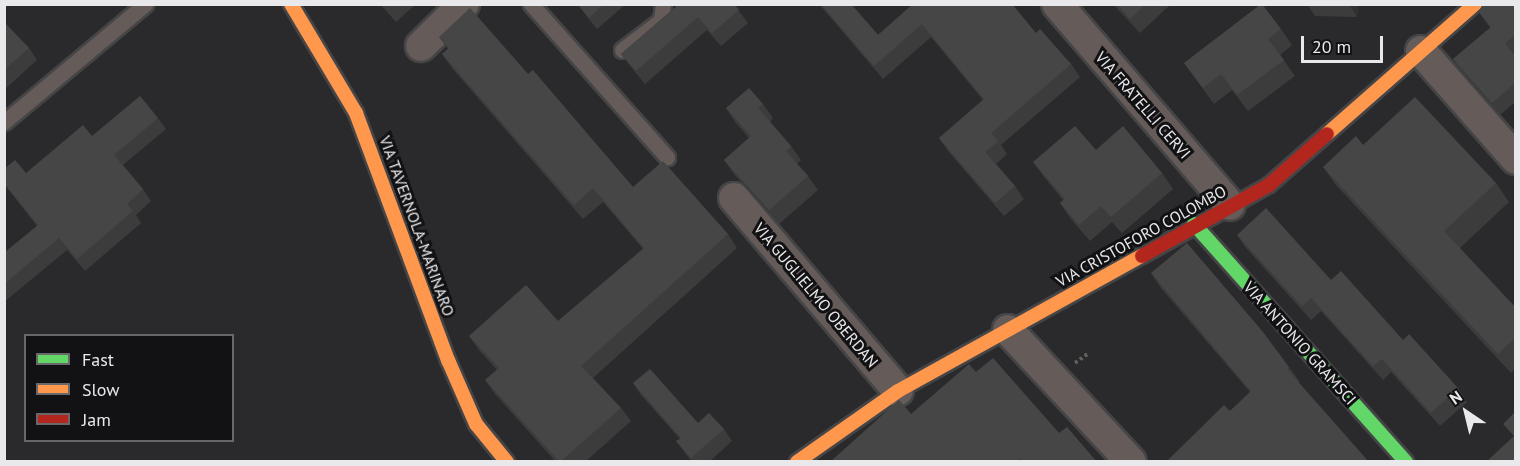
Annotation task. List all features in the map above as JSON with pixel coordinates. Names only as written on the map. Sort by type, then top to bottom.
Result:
[{"type":"street","name":"VIA TAVERNOLA-MARINARO","points":[[291,4],[356,113],[409,247],[448,360],[476,424],[507,462]]},
{"type":"street","points":[[421,46],[464,4]]},
{"type":"street","name":"VIA FRATELLI CERVI","points":[[1057,4],[1230,206]]},
{"type":"street","name":"VIA CRISTOFORO COLOMBO","points":[[797,462],[898,391],[1194,224],[1269,185],[1475,4]]},
{"type":"street","points":[[1421,51],[1515,159]]},
{"type":"street","name":"VIA GUGLIELMO OBERDAN","points":[[734,198],[898,391]]},
{"type":"street","name":"VIA ANTONIO GRAMSCI","points":[[1194,224],[1406,462]]},
{"type":"street","points":[[1008,330],[1131,462]]},
{"type":"lane","points":[[4,122],[145,4]]},
{"type":"lane","points":[[531,4],[667,157]]},
{"type":"lane","points":[[622,50],[661,20],[663,4]]},
{"type":"building","points":[[578,4],[604,4],[589,18]]},
{"type":"building","points":[[679,4],[734,4],[739,10],[712,33],[698,17],[636,71],[621,54]]},
{"type":"building","points":[[821,4],[851,4],[878,35],[913,4],[1012,4],[1036,33],[1040,29],[1071,64],[991,133],[998,141],[985,152],[1015,186],[995,203],[939,138],[984,99],[922,24],[874,66]]},
{"type":"building","points":[[1117,4],[1145,4],[1130,19]]},
{"type":"building","points":[[1261,4],[1281,29],[1268,39],[1284,60],[1237,95],[1221,74],[1203,88],[1184,63]]},
{"type":"building","points":[[1486,4],[1515,4],[1515,35],[1505,43],[1515,56],[1515,83],[1492,103],[1453,59],[1491,27],[1478,11]]},
{"type":"building","points":[[470,8],[528,74],[533,70],[633,187],[663,161],[728,234],[581,366],[621,408],[560,462],[485,380],[499,368],[469,336],[526,285],[558,321],[644,248],[593,188],[574,205],[442,54],[449,48],[439,37]]},
{"type":"building","points":[[4,22],[29,48],[4,70]]},
{"type":"building","points":[[749,88],[763,104],[758,108],[791,146],[786,151],[808,176],[769,210],[724,160],[751,136],[726,108]]},
{"type":"building","points":[[140,96],[158,118],[114,155],[143,189],[127,204],[133,211],[77,259],[59,238],[4,284],[4,253],[38,225],[4,183],[4,169],[15,160],[26,173],[83,125],[92,136]]},
{"type":"building","points":[[1415,97],[1496,183],[1444,231],[1515,307],[1515,338],[1498,354],[1323,167],[1356,136],[1363,145]]},
{"type":"building","points":[[1075,126],[1096,150],[1123,126],[1162,173],[1111,217],[1101,206],[1079,225],[1060,203],[1065,199],[1033,162]]},
{"type":"building","points":[[1266,208],[1331,280],[1341,271],[1403,340],[1409,334],[1458,388],[1431,413],[1382,359],[1373,366],[1311,298],[1302,306],[1237,235]]},
{"type":"building","points":[[1187,243],[1263,332],[1289,367],[1287,369],[1369,462],[1166,462],[1224,405],[1230,411],[1251,391],[1151,273]]},
{"type":"building","points":[[993,358],[1059,433],[1067,427],[1097,462],[1024,462],[1021,459],[1018,462],[830,462],[899,400],[911,414],[969,364],[976,372]]},
{"type":"building","points":[[650,369],[698,423],[709,413],[724,429],[691,458],[676,441],[681,438],[633,383]]},
{"type":"building","points":[[1515,412],[1515,462],[1486,462],[1514,436],[1503,424]]},
{"type":"traffic: fast","points":[[1194,224],[1406,462]]},
{"type":"traffic: slow","points":[[291,4],[356,113],[448,360],[476,424],[507,462]]},
{"type":"traffic: slow","points":[[1327,134],[1475,4]]},
{"type":"traffic: slow","points":[[797,462],[898,391],[1142,256]]},
{"type":"traffic: jam","points":[[1142,256],[1269,185],[1327,134]]}]
